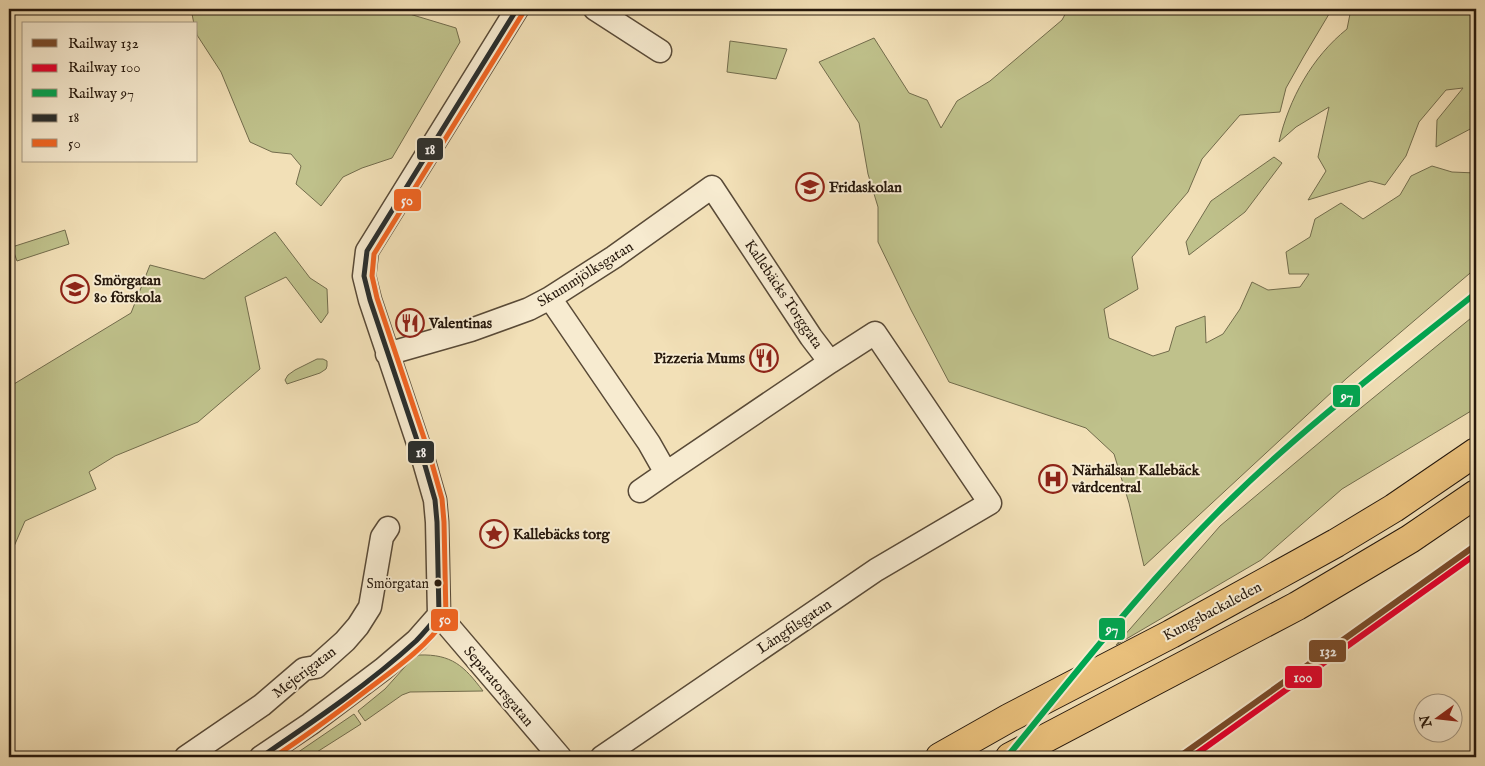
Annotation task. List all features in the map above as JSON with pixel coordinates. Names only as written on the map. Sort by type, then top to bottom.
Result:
[{"type":"highway","name":"Kungsbackaleden","points":[[940,757],[1009,718],[1171,634],[1336,543],[1394,508],[1476,452]]},
{"type":"highway","points":[[1010,757],[1297,606],[1410,539],[1476,494]]},
{"type":"street","points":[[261,757],[318,718],[383,669],[417,640],[439,615],[435,500],[422,455],[387,354],[364,276],[367,251],[517,9]]},
{"type":"street","points":[[595,9],[660,51]]},
{"type":"street","name":"Skummjölksgatan","points":[[387,354],[471,330],[529,309],[550,298],[614,257],[712,187]]},
{"type":"street","name":"Kallebäcks Torggata","points":[[640,491],[830,362],[811,337],[712,187]]},
{"type":"street","points":[[550,298],[649,443],[666,473]]},
{"type":"street","name":"Långfilsgatan","points":[[602,757],[876,570],[990,502],[875,333],[830,362]]},
{"type":"street","name":"Mejerigatan","points":[[186,757],[262,704],[304,669],[316,667],[358,626],[370,607],[382,537],[388,528]]},
{"type":"street","name":"Separatorsgatan","points":[[439,615],[560,757]]},
{"type":"green space","points":[[191,9],[393,9],[456,28],[460,42],[392,158],[362,168],[343,177],[321,206],[296,184],[301,166],[291,154],[272,152],[250,142],[221,72],[198,37],[198,22],[194,22]]},
{"type":"green space","points":[[1068,9],[1332,9],[1286,88],[1280,112],[1240,115],[1202,159],[1188,192],[1132,257],[1138,289],[1104,309],[1109,338],[1153,356],[1169,351],[1176,327],[1205,316],[1206,343],[1223,334],[1240,309],[1252,282],[1268,290],[1300,287],[1309,274],[1289,274],[1286,252],[1310,237],[1315,219],[1341,203],[1363,219],[1400,195],[1411,176],[1432,166],[1452,172],[1476,173],[1476,268],[1347,378],[1144,566],[1129,503],[1114,454],[1086,428],[949,382],[878,242],[878,207],[868,174],[859,123],[819,62],[874,38],[909,93],[927,100],[941,128],[957,101],[990,81],[1062,20]]},
{"type":"green space","points":[[1351,9],[1476,9],[1476,126],[1436,147],[1437,120],[1463,88],[1446,90],[1419,122],[1406,156],[1385,185],[1370,181],[1308,200],[1326,171],[1318,157],[1329,107],[1296,127],[1279,142],[1289,110],[1304,80],[1323,52],[1347,29]]},
{"type":"green space","points":[[730,41],[787,49],[776,79],[727,72]]},
{"type":"green space","points":[[1274,157],[1282,163],[1245,212],[1189,255],[1186,242],[1211,201]]},
{"type":"green space","points":[[65,230],[69,244],[17,261],[12,247]]},
{"type":"green space","points":[[275,232],[310,278],[327,289],[328,313],[321,323],[286,277],[245,297],[260,369],[198,422],[115,456],[89,472],[96,489],[25,521],[12,551],[9,566],[9,387],[131,313],[150,265],[204,279]]},
{"type":"green space","points":[[1476,314],[1476,408],[1342,489],[1261,560],[1116,645],[1220,526]]},
{"type":"green space","points":[[317,359],[327,361],[326,369],[320,373],[287,384],[285,380],[288,375]]},
{"type":"green space","points":[[419,655],[449,659],[463,668],[483,691],[410,692],[402,695],[365,721],[358,711],[385,689],[412,659]]},
{"type":"green space","points":[[354,714],[361,724],[309,757],[291,757]]},
{"type":"rail line","name":"97","points":[[1007,757],[1143,593],[1230,500],[1319,419],[1476,293]]},
{"type":"rail line","name":"132","points":[[1179,757],[1476,545]]},
{"type":"rail line","name":"100","points":[[1192,757],[1476,554]]},
{"type":"transit line","name":"18","points":[[439,615],[435,500],[422,455],[370,300],[364,276],[367,251],[517,9]]},
{"type":"transit line","name":"50","points":[[274,757],[399,666],[430,639],[446,618],[442,499],[429,453],[377,298],[372,276],[374,254],[523,13]]},
{"type":"transit line","name":"18","points":[[261,757],[321,716],[398,657],[416,641],[439,615]]},
{"type":"place","name":"Fridaskolan","points":[[810,187]]},
{"type":"place","name":"Smörgatan 80 förskola","points":[[75,289]]},
{"type":"place","name":"Valentinas","points":[[410,323]]},
{"type":"place","name":"Pizzeria Mums","points":[[764,358]]},
{"type":"place","name":"Närhälsan Kallebäck vårdcentral","points":[[1053,479]]},
{"type":"place","name":"Kallebäcks torg","points":[[494,534]]},
{"type":"place","name":"Smörgatan","points":[[438,583]]}]
